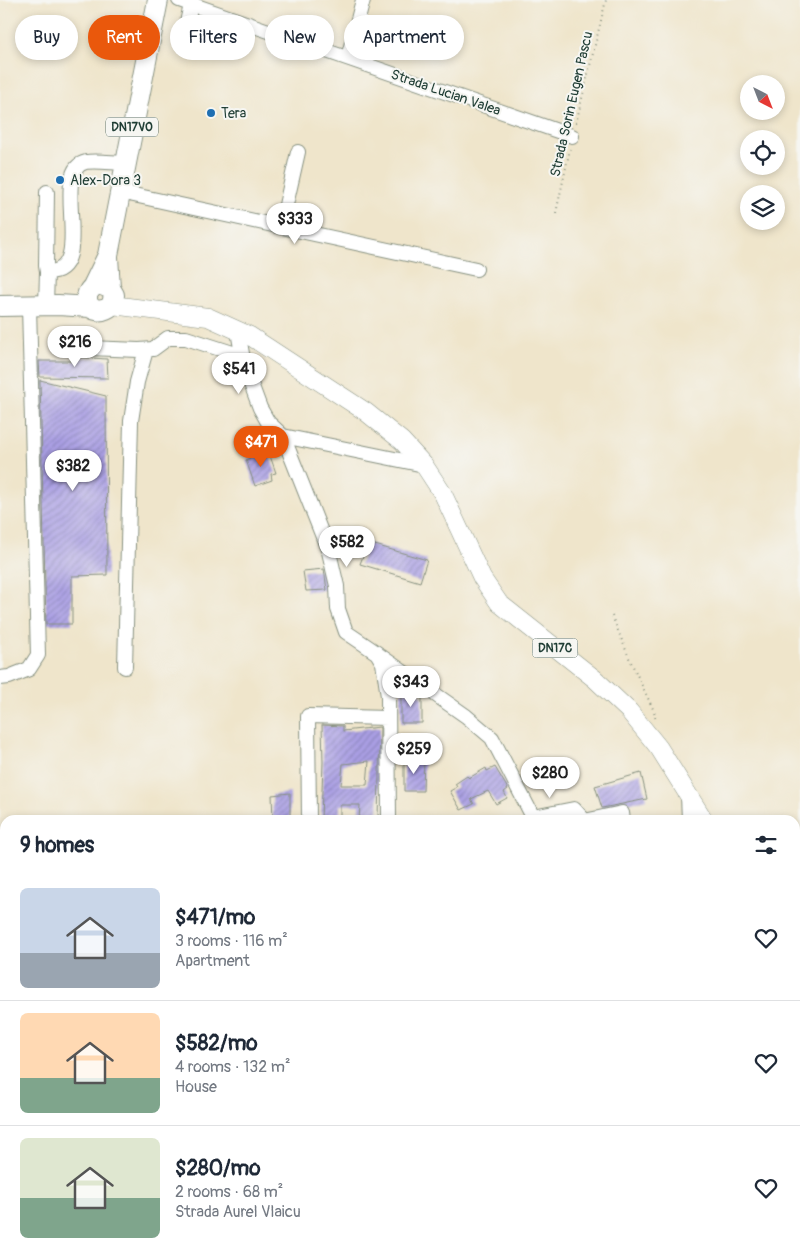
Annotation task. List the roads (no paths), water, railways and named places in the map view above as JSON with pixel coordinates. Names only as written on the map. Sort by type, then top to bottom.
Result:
[{"type":"highway","name":"DN17VO","points":[[101,296],[125,163],[158,0]]},
{"type":"highway","name":"DN17C","points":[[0,306],[45,305],[101,296]]},
{"type":"main road","name":"DN17C","points":[[101,296],[133,308],[208,317],[250,336],[366,412],[402,441],[424,465],[443,494],[482,578],[499,603],[595,678],[629,711],[652,738],[701,815]]},
{"type":"street","points":[[359,15],[363,0]]},
{"type":"street","points":[[186,15],[187,1]]},
{"type":"street","name":"Strada Lucian Valea","points":[[187,1],[213,6],[344,56]]},
{"type":"street","name":"Strada Lucian Valea","points":[[354,60],[572,136]]},
{"type":"street","points":[[281,227],[298,152]]},
{"type":"street","points":[[48,272],[56,272],[63,268],[71,254],[72,175],[86,162],[125,163]]},
{"type":"street","points":[[0,678],[8,678],[29,669],[38,655],[45,305],[48,272],[46,266],[47,192]]},
{"type":"street","points":[[120,192],[476,269]]},
{"type":"street","points":[[238,331],[242,356],[260,408],[268,422],[284,436],[329,552],[337,586],[338,609],[346,632],[466,716],[492,738],[532,815]]},
{"type":"street","points":[[89,348],[146,350],[153,349],[168,338],[186,338],[242,356]]},
{"type":"street","points":[[125,667],[131,421],[137,382],[146,350]]},
{"type":"street","points":[[284,436],[424,465]]},
{"type":"street","points":[[377,654],[383,663],[388,696],[389,815]]},
{"type":"street","points":[[308,815],[308,716],[388,718]]},
{"type":"street","points":[[688,795],[689,815]]},
{"type":"street","points":[[547,815],[574,809],[579,815]]},
{"type":"place","name":"Tera","points":[[211,113]]},
{"type":"place","name":"Alex-Dora 3","points":[[60,180]]}]
